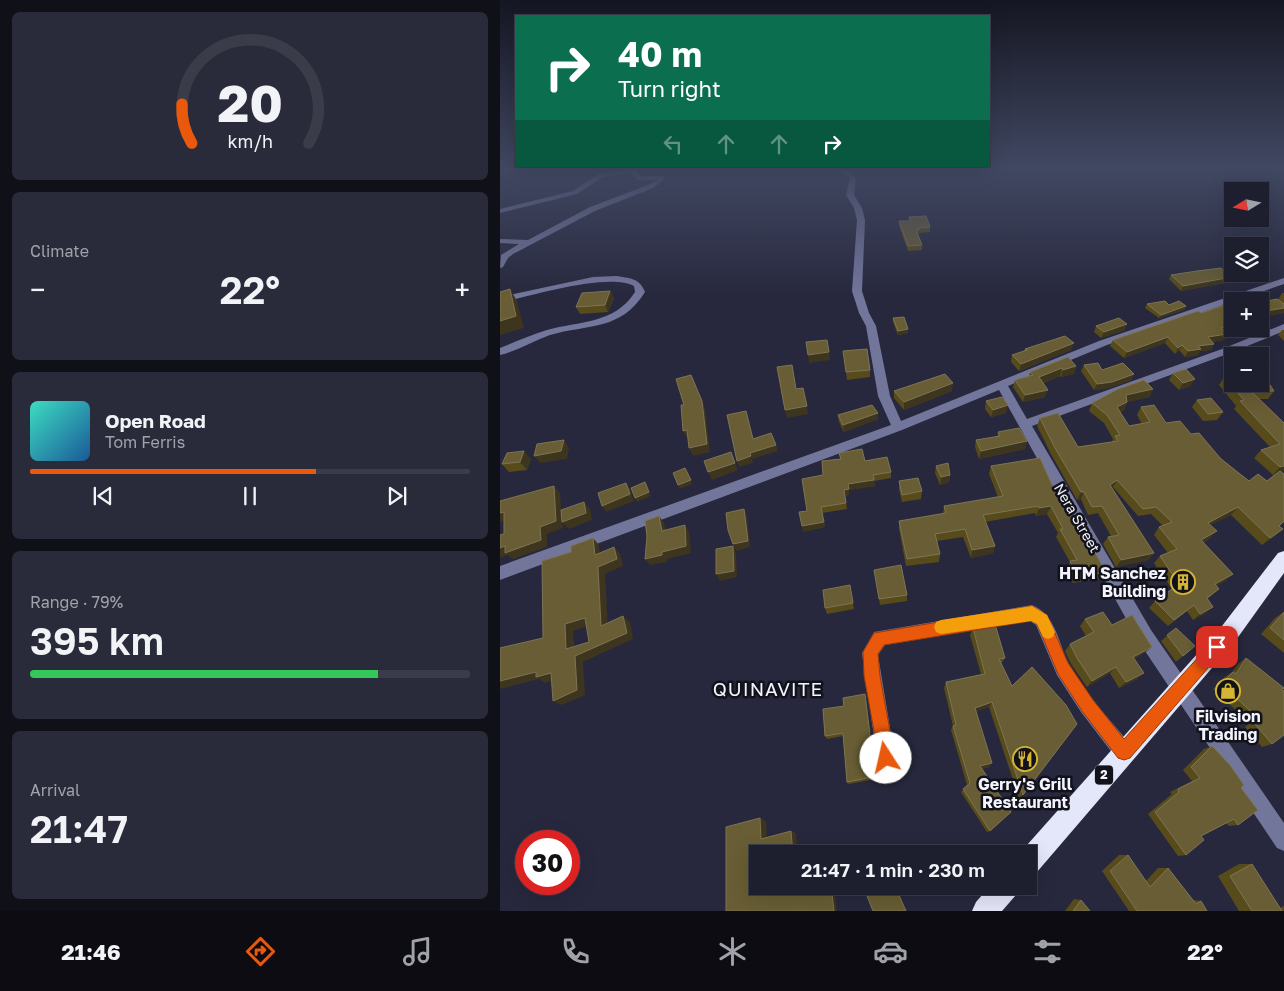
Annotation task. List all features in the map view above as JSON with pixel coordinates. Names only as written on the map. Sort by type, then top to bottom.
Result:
[{"type":"highway","name":"2","points":[[1037,853],[1229,633],[1284,559]]},
{"type":"highway","points":[[985,911],[999,895]]},
{"type":"street","points":[[500,265],[510,252],[587,212]]},
{"type":"street","points":[[859,212],[861,220],[857,291],[864,313],[871,326],[884,396],[898,427]]},
{"type":"street","points":[[500,241],[530,242]]},
{"type":"street","points":[[500,300],[606,279],[631,281],[638,285],[640,292],[629,309],[619,316],[550,332],[500,352]]},
{"type":"street","points":[[500,573],[898,427],[1103,343],[1284,281]]},
{"type":"street","points":[[1023,425],[1226,351],[1284,327]]},
{"type":"street","name":"Nera Street","points":[[1002,385],[1023,425],[1145,636],[1284,841]]},
{"type":"street","points":[[886,758],[872,676],[870,652],[880,638],[1032,613],[1042,620],[1063,669],[1087,706],[1124,752]]},
{"type":"building","points":[[926,216],[930,227],[918,228],[919,230],[916,230],[922,245],[908,246],[899,221],[910,221],[909,217]]},
{"type":"building","points":[[1221,268],[1224,270],[1224,278],[1183,286],[1171,275]]},
{"type":"building","points":[[510,289],[516,316],[500,321],[500,292]]},
{"type":"building","points":[[610,291],[605,305],[576,307],[582,293]]},
{"type":"building","points":[[1277,299],[1284,304],[1284,308],[1269,310],[1269,301]]},
{"type":"building","points":[[1165,301],[1169,305],[1179,301],[1186,306],[1161,315],[1147,304]]},
{"type":"building","points":[[1224,305],[1224,327],[1221,328],[1224,334],[1208,337],[1214,344],[1198,346],[1201,349],[1188,351],[1182,345],[1178,348],[1168,337],[1127,352],[1113,340],[1198,311],[1201,313]]},
{"type":"building","points":[[904,317],[908,329],[898,331],[893,318]]},
{"type":"building","points":[[1119,318],[1127,324],[1104,332],[1096,326]]},
{"type":"building","points":[[1065,336],[1074,343],[1021,364],[1012,355],[1027,350],[1025,349]]},
{"type":"building","points":[[827,340],[829,352],[808,355],[806,342]]},
{"type":"building","points":[[867,349],[870,370],[846,372],[843,351]]},
{"type":"building","points":[[1068,357],[1076,366],[1063,370],[1062,368],[1039,377],[1048,390],[1025,395],[1015,380],[1033,375],[1030,372]]},
{"type":"building","points":[[1098,363],[1102,370],[1123,363],[1134,374],[1112,382],[1097,384],[1084,365]]},
{"type":"building","points":[[792,365],[796,389],[803,388],[807,406],[785,410],[777,367]]},
{"type":"building","points":[[1186,369],[1195,379],[1183,383],[1173,373]]},
{"type":"building","points":[[945,374],[953,383],[904,402],[894,391]]},
{"type":"building","points":[[691,375],[702,401],[707,444],[689,448],[687,430],[683,431],[681,405],[684,405],[676,379]]},
{"type":"building","points":[[1144,380],[1153,389],[1126,395],[1127,402],[1117,407],[1129,426],[1150,422],[1141,407],[1154,405],[1166,423],[1180,421],[1191,434],[1199,433],[1221,459],[1249,481],[1258,474],[1267,481],[1280,471],[1284,474],[1284,521],[1279,526],[1283,529],[1270,538],[1238,507],[1208,523],[1217,531],[1201,540],[1233,574],[1215,584],[1219,589],[1207,598],[1213,607],[1200,614],[1194,605],[1174,620],[1155,601],[1179,584],[1160,556],[1177,549],[1159,527],[1172,522],[1156,507],[1143,509],[1117,480],[1110,485],[1154,553],[1121,560],[1108,537],[1119,535],[1102,506],[1092,507],[1084,492],[1081,492],[1040,418],[1058,413],[1078,447],[1118,441],[1115,436],[1120,435],[1107,415],[1092,403],[1118,389]]},
{"type":"building","points":[[1269,384],[1274,391],[1269,391]]},
{"type":"building","points":[[1237,392],[1252,392],[1284,423],[1284,466],[1280,467],[1261,450],[1280,444],[1240,401],[1244,400]]},
{"type":"building","points":[[1002,397],[1008,405],[993,410],[986,401]]},
{"type":"building","points":[[1211,398],[1223,412],[1208,414],[1197,400]]},
{"type":"building","points":[[872,405],[878,413],[843,425],[838,415]]},
{"type":"building","points":[[746,411],[753,439],[771,433],[776,445],[750,453],[751,456],[737,461],[727,415]]},
{"type":"building","points":[[1019,428],[1027,441],[981,451],[976,440],[1000,436],[998,432]]},
{"type":"building","points":[[564,440],[561,451],[534,456],[537,444]]},
{"type":"building","points":[[862,449],[865,461],[887,457],[891,472],[873,475],[874,480],[848,484],[849,489],[844,490],[846,503],[821,507],[824,522],[802,526],[799,512],[807,511],[802,479],[823,475],[822,461],[841,459],[839,453]]},
{"type":"building","points":[[524,451],[520,462],[502,464],[507,453]]},
{"type":"building","points":[[731,452],[735,463],[708,472],[704,461]]},
{"type":"building","points":[[1040,458],[1063,509],[1069,507],[1106,572],[1077,577],[1070,561],[1077,560],[1060,529],[1063,529],[1051,506],[1039,508],[1038,506],[983,515],[995,546],[972,550],[965,529],[935,534],[940,554],[907,559],[899,521],[946,513],[944,506],[1003,496],[991,466]]},
{"type":"building","points":[[948,463],[950,475],[941,477],[936,466]]},
{"type":"building","points":[[685,468],[691,480],[678,485],[673,473]]},
{"type":"building","points":[[918,478],[922,491],[902,495],[899,481]]},
{"type":"building","points":[[645,482],[649,492],[635,498],[631,488]]},
{"type":"building","points":[[626,483],[630,494],[602,506],[598,493]]},
{"type":"building","points":[[554,486],[556,521],[540,527],[541,540],[505,553],[505,546],[500,548],[500,535],[504,534],[504,512],[500,513],[500,501]]},
{"type":"building","points":[[584,502],[586,513],[562,522],[561,510]]},
{"type":"building","points":[[744,509],[748,541],[733,544],[728,530],[726,513]]},
{"type":"building","points":[[659,516],[662,531],[685,525],[686,546],[662,552],[662,555],[645,559],[647,536],[645,521]]},
{"type":"building","points":[[593,538],[595,555],[614,547],[617,559],[598,567],[601,626],[623,616],[627,633],[575,656],[577,690],[553,701],[551,673],[536,677],[536,672],[500,681],[500,648],[543,638],[542,561],[571,552],[571,546]],"holes":[[[585,618],[589,642],[566,649],[565,624]]]},
{"type":"building","points":[[733,546],[734,571],[716,574],[716,549]]},
{"type":"building","points":[[901,565],[907,595],[879,599],[874,570]]},
{"type":"building","points":[[850,585],[853,603],[825,608],[823,590]]},
{"type":"building","points":[[1103,612],[1112,625],[1132,615],[1152,647],[1133,657],[1144,673],[1126,682],[1116,667],[1092,681],[1070,644],[1094,632],[1085,619]]},
{"type":"building","points":[[1284,612],[1284,640],[1270,628]]},
{"type":"building","points":[[995,624],[1005,658],[999,659],[1012,686],[1032,667],[1066,705],[1077,724],[1023,795],[992,702],[975,708],[992,763],[980,766],[1011,812],[990,831],[963,789],[970,783],[953,726],[956,725],[946,682],[985,674],[973,628]]},
{"type":"building","points":[[1176,628],[1195,646],[1183,656],[1167,635]]},
{"type":"building","points":[[1246,658],[1284,688],[1282,690],[1284,691],[1284,735],[1272,744],[1254,723],[1259,719],[1221,684],[1233,672],[1236,674]]},
{"type":"building","points":[[865,694],[871,743],[873,742],[877,762],[881,765],[882,775],[847,782],[843,733],[825,736],[823,709],[844,706],[843,698]]},
{"type":"building","points":[[1212,746],[1230,765],[1244,785],[1241,788],[1258,810],[1238,825],[1234,819],[1201,836],[1204,840],[1186,855],[1155,812],[1179,792],[1178,789],[1200,778],[1191,767]]},
{"type":"building","points":[[760,818],[761,839],[791,831],[792,845],[749,845],[749,895],[832,895],[834,911],[726,911],[726,827]]},
{"type":"building","points":[[1128,855],[1150,887],[1168,868],[1196,904],[1201,901],[1207,911],[1137,911],[1110,871]]},
{"type":"building","points":[[1252,864],[1282,911],[1252,911],[1230,876]]},
{"type":"building","points":[[899,895],[906,911],[873,911],[867,896]]},
{"type":"building","points":[[1081,900],[1090,911],[1073,911]]},
{"type":"slow traffic","points":[[941,627],[1032,613],[1042,620],[1048,632]]},
{"type":"place","name":"HTM Sanchez Building","points":[[1183,582]]},
{"type":"place","name":"Filvision Trading","points":[[1228,691]]},
{"type":"place","name":"Gerry's Grill Restaurant","points":[[1025,759]]},
{"type":"district","name":"QUINAVITE","points":[[768,689]]},
{"type":"route","points":[[886,758],[872,676],[870,652],[880,638],[1032,613],[1042,620],[1063,669],[1087,706],[1124,752],[1217,647]]}]
